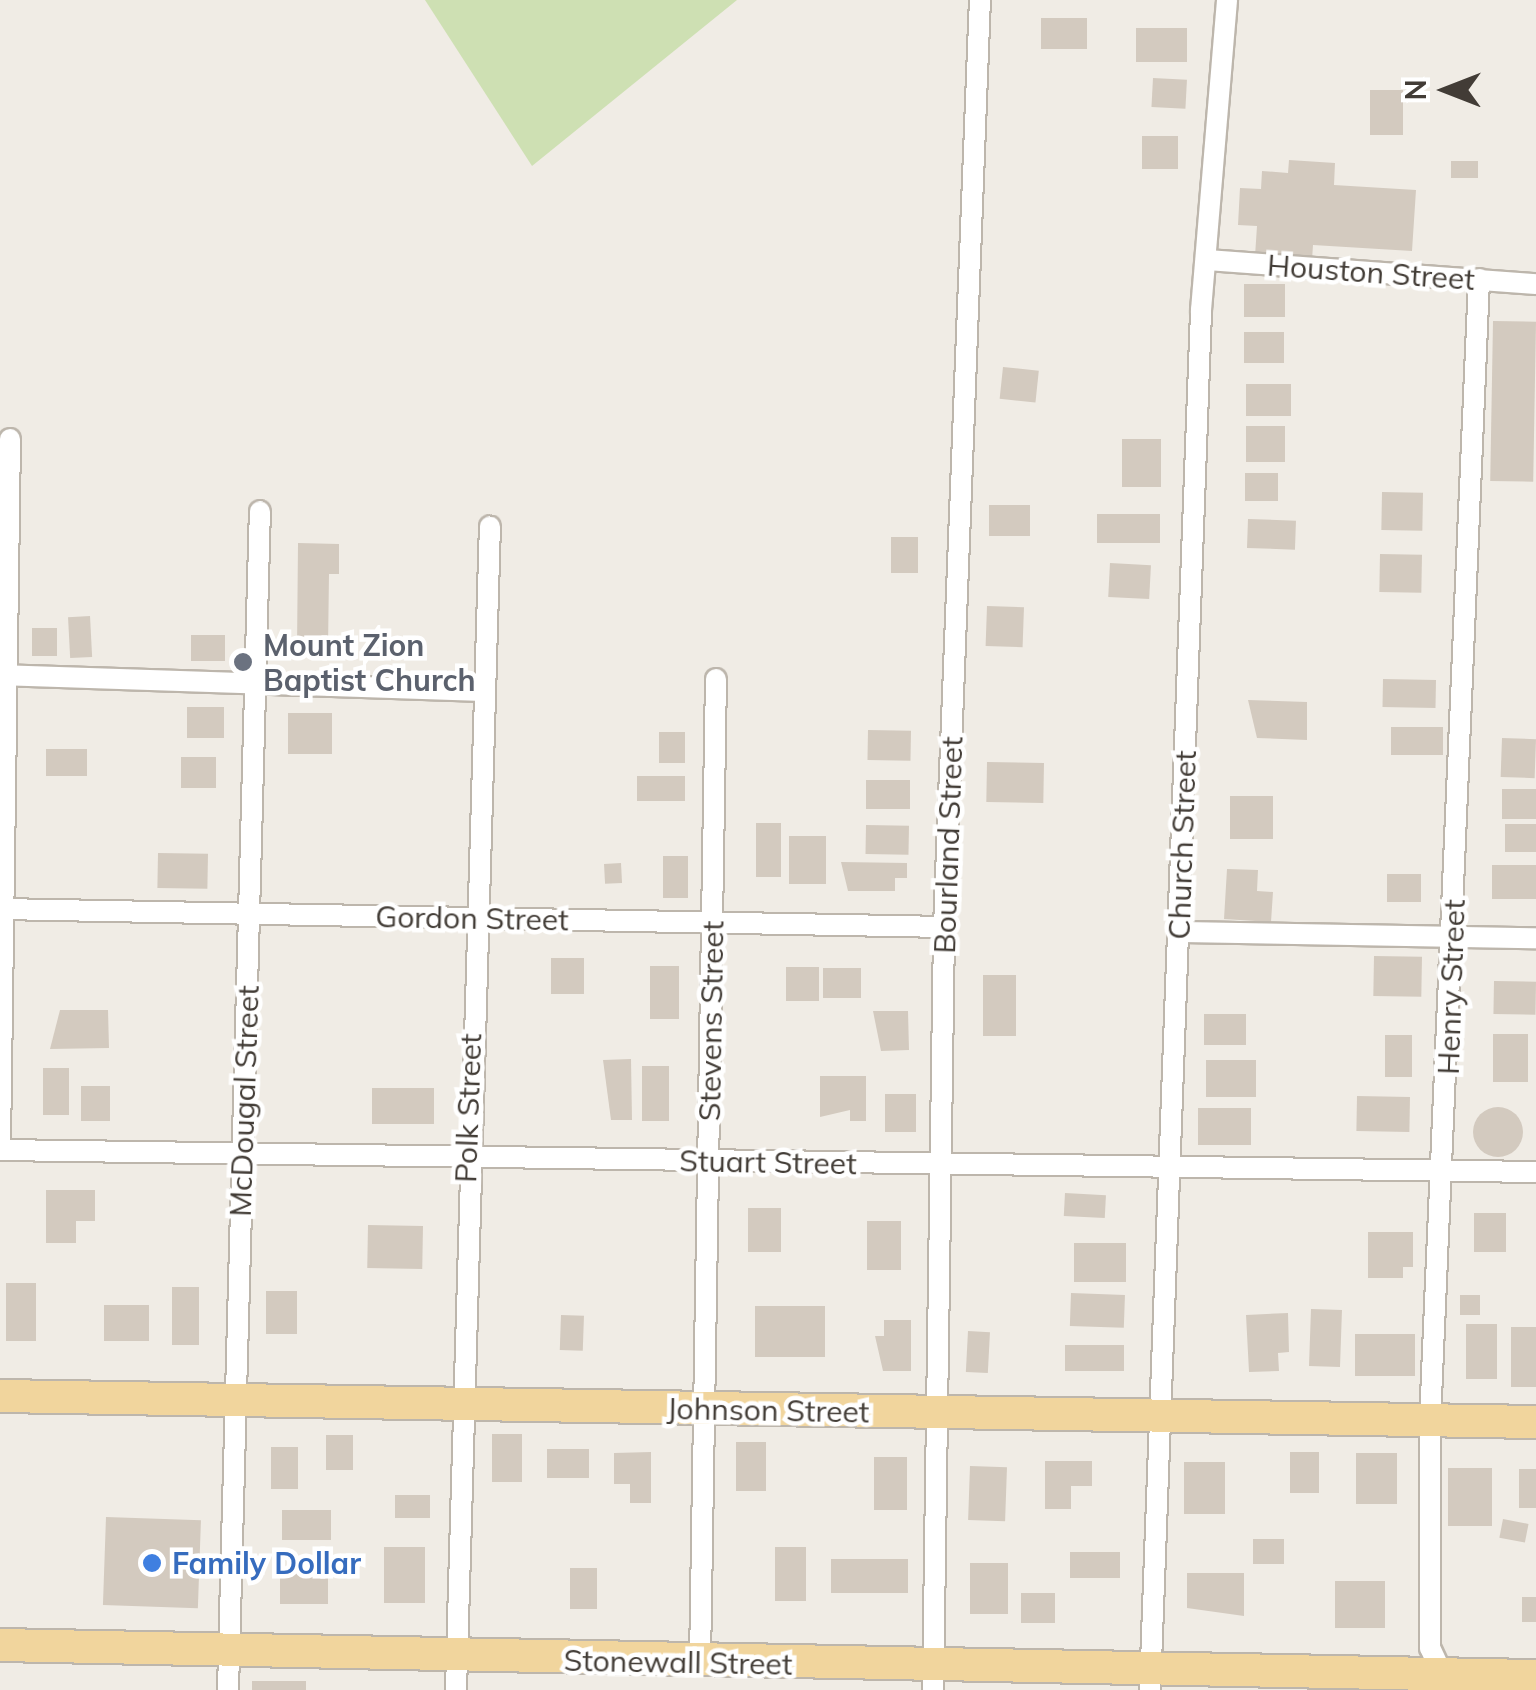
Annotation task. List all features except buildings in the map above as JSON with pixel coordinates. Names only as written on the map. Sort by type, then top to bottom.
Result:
[{"type":"main road","name":"Johnson Street","points":[[0,1396],[1536,1422]]},
{"type":"main road","name":"Stonewall Street","points":[[0,1645],[229,1651],[456,1674],[700,1662],[934,1678],[1446,1682],[1536,1676]]},
{"type":"street","name":"Bourland Street","points":[[934,1678],[944,927],[980,0]]},
{"type":"street","name":"Church Street","points":[[1150,1679],[1207,260],[1227,0]]},
{"type":"street","name":"Houston Street","points":[[1207,260],[1536,284]]},
{"type":"street","name":"Henry Street","points":[[1446,1682],[1430,1648],[1430,1422],[1479,279]]},
{"type":"street","points":[[0,1148],[3,676],[10,440]]},
{"type":"street","name":"McDougal Street","points":[[228,1690],[242,1154],[260,684],[260,511]]},
{"type":"street","name":"Polk Street","points":[[456,1674],[466,1157],[490,526]]},
{"type":"street","points":[[3,676],[482,691]]},
{"type":"street","name":"Stevens Street","points":[[700,1662],[716,679]]},
{"type":"street","name":"Gordon Street","points":[[3,909],[944,927]]},
{"type":"street","points":[[1179,932],[1536,938]]},
{"type":"street","name":"Stuart Street","points":[[0,1148],[940,1165],[1172,1163],[1536,1172]]},
{"type":"green space","points":[[425,0],[737,0],[532,166]]},
{"type":"place","name":"Mount Zion Baptist Church","points":[[243,662]]},
{"type":"place","name":"Family Dollar","points":[[152,1563]]}]
